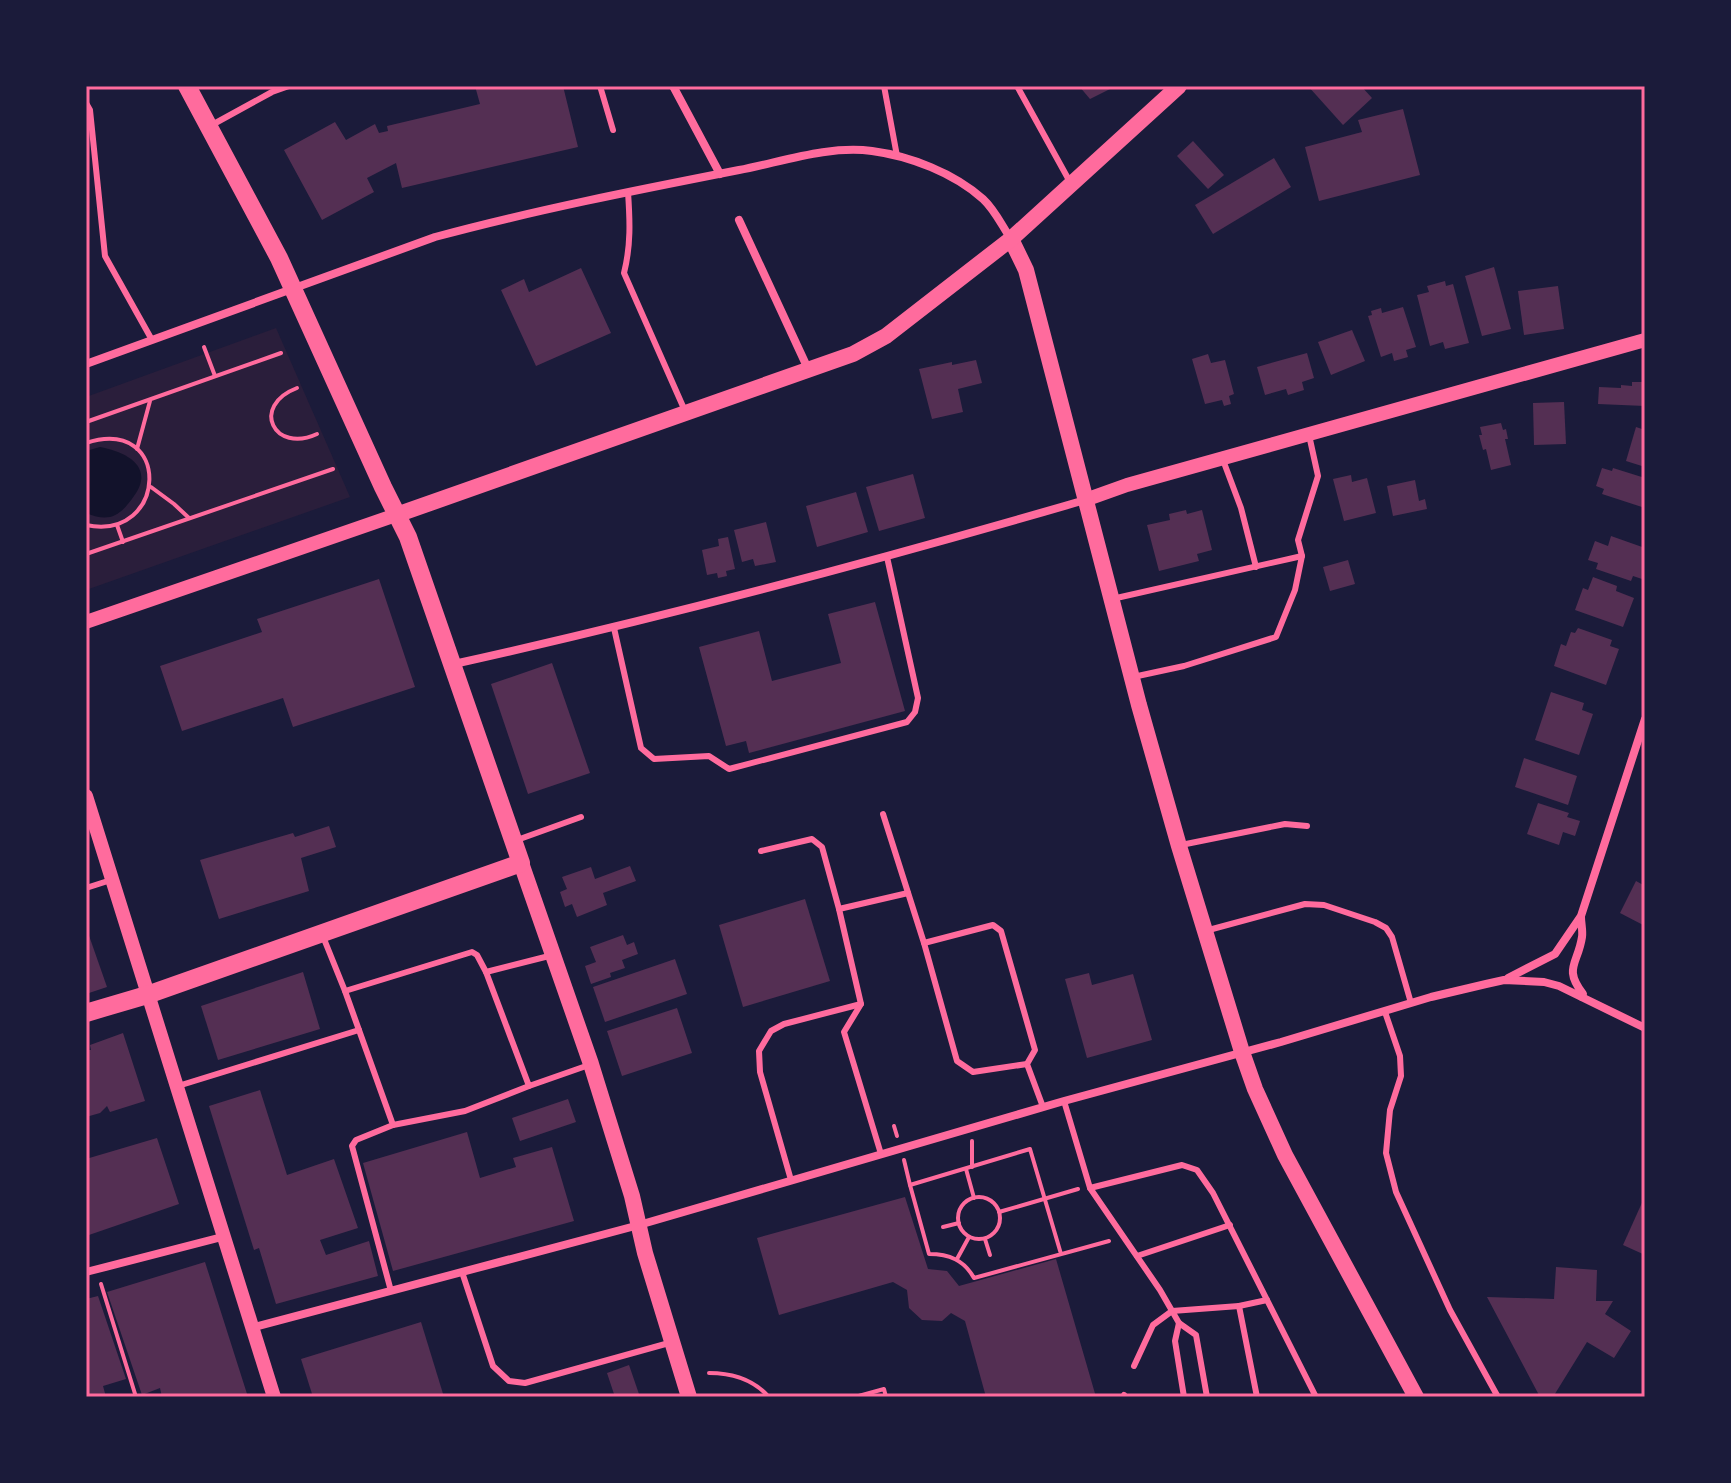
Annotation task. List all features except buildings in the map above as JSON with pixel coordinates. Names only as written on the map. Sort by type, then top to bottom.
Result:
[{"type":"main road","points":[[187,86],[279,258],[399,514],[454,664],[591,1064],[689,1397]]},
{"type":"main road","points":[[399,514],[809,372],[886,336],[1011,239],[1179,86]]},
{"type":"main road","points":[[1011,239],[1026,270],[1132,678],[1242,1052],[1285,1155],[1416,1397]]},
{"type":"main road","points":[[86,1013],[147,995],[521,863]]},
{"type":"street","points":[[673,86],[720,174]]},
{"type":"street","points":[[86,364],[435,237],[628,192],[833,152],[870,150],[897,156],[964,185],[984,200],[1011,239]]},
{"type":"street","points":[[739,220],[809,372]]},
{"type":"street","points":[[454,664],[614,628],[887,557],[1645,340]]},
{"type":"street","points":[[86,622],[399,514]]},
{"type":"street","points":[[251,1328],[639,1225],[1064,1101],[1411,1003],[1504,980],[1555,954],[1581,916],[1645,719]]},
{"type":"street","points":[[86,796],[274,1397]]},
{"type":"street","points":[[1581,916],[1582,936],[1572,970],[1573,981],[1582,997]]},
{"type":"street","points":[[1504,980],[1544,982],[1645,1028]]},
{"type":"street","points":[[86,1272],[222,1237]]},
{"type":"lane","points":[[208,127],[289,86]]},
{"type":"lane","points":[[600,86],[613,130]]},
{"type":"lane","points":[[884,86],[897,156]]},
{"type":"lane","points":[[1017,86],[1072,185]]},
{"type":"lane","points":[[86,103],[90,110],[105,256],[152,340]]},
{"type":"lane","points":[[628,192],[631,234],[624,273],[686,414]]},
{"type":"lane","points":[[1132,678],[1184,666],[1276,637],[1295,590],[1302,556],[1298,540],[1318,476],[1309,435]]},
{"type":"lane","points":[[1223,459],[1241,508],[1256,567]]},
{"type":"lane","points":[[1112,599],[1302,556]]},
{"type":"lane","points":[[614,628],[641,748],[654,759],[709,756],[729,769],[907,722],[915,712],[918,698],[887,557]]},
{"type":"lane","points":[[883,814],[957,1061],[973,1072],[1027,1064]]},
{"type":"lane","points":[[513,841],[581,817]]},
{"type":"lane","points":[[1179,846],[1285,824],[1307,826]]},
{"type":"lane","points":[[761,851],[812,839],[822,847],[861,1004],[844,1032],[881,1154]]},
{"type":"lane","points":[[86,888],[111,880]]},
{"type":"lane","points":[[839,909],[908,893]]},
{"type":"lane","points":[[1204,931],[1305,904],[1324,905],[1375,922],[1386,928],[1392,937],[1411,1003]]},
{"type":"lane","points":[[924,943],[993,925],[1001,931],[1035,1050],[1027,1064]]},
{"type":"lane","points":[[321,932],[393,1125]]},
{"type":"lane","points":[[345,991],[472,952],[486,972],[529,1086]]},
{"type":"lane","points":[[486,972],[553,955]]},
{"type":"lane","points":[[791,1180],[760,1072],[759,1051],[771,1031],[784,1024],[861,1004]]},
{"type":"lane","points":[[1385,1012],[1400,1056],[1401,1076],[1390,1110],[1386,1153],[1396,1192],[1450,1310],[1498,1397]]},
{"type":"lane","points":[[175,1087],[359,1030]]},
{"type":"lane","points":[[391,1291],[352,1146],[356,1140],[393,1125],[465,1111],[591,1064]]},
{"type":"lane","points":[[1027,1064],[1043,1107]]},
{"type":"lane","points":[[1064,1101],[1090,1187],[1179,1323],[1196,1335],[1207,1397]]},
{"type":"lane","points":[[1090,1187],[1182,1165],[1197,1170],[1230,1225],[1316,1397]]},
{"type":"lane","points":[[1137,1256],[1230,1225]]},
{"type":"lane","points":[[462,1272],[493,1366],[509,1381],[525,1383],[672,1342]]},
{"type":"lane","points":[[1134,1366],[1153,1325],[1172,1311],[1239,1306],[1267,1300]]},
{"type":"lane","points":[[1239,1306],[1257,1397]]},
{"type":"lane","points":[[1179,1323],[1175,1341],[1183,1397]]},
{"type":"path","points":[[204,347],[215,376]]},
{"type":"path","points":[[86,422],[281,353]]},
{"type":"path","points":[[297,388],[281,394],[273,405],[274,427],[279,434],[293,440],[317,434]]},
{"type":"path","points":[[137,449],[150,400]]},
{"type":"path","points":[[86,441],[119,440],[137,449],[148,464],[151,487],[134,513],[116,525],[101,528],[86,525]]},
{"type":"path","points":[[86,554],[333,469]]},
{"type":"path","points":[[151,487],[190,519]]},
{"type":"path","points":[[116,525],[123,542]]},
{"type":"path","points":[[1061,1254],[1030,1149],[910,1185],[929,1254],[957,1259],[974,1278],[1124,1237]]},
{"type":"path","points":[[965,1169],[974,1198]]},
{"type":"path","points":[[999,1212],[1090,1187]]},
{"type":"path","points":[[974,1198],[990,1200],[999,1212],[998,1228],[985,1239],[969,1237],[959,1223],[962,1208],[974,1198]]},
{"type":"path","points":[[943,1227],[959,1223]]},
{"type":"path","points":[[957,1259],[969,1237]]},
{"type":"path","points":[[985,1239],[990,1255]]},
{"type":"path","points":[[96,1270],[136,1397]]},
{"type":"path","points":[[709,1373],[743,1377],[769,1397]]},
{"type":"path","points":[[855,1397],[884,1389],[886,1397]]},
{"type":"shaded area","points":[[276,328],[350,497],[86,590],[86,397]]},
{"type":"shaded area","points":[[100,447],[135,462],[141,477],[140,486],[129,503],[119,513],[108,517],[86,513],[86,451]]}]
